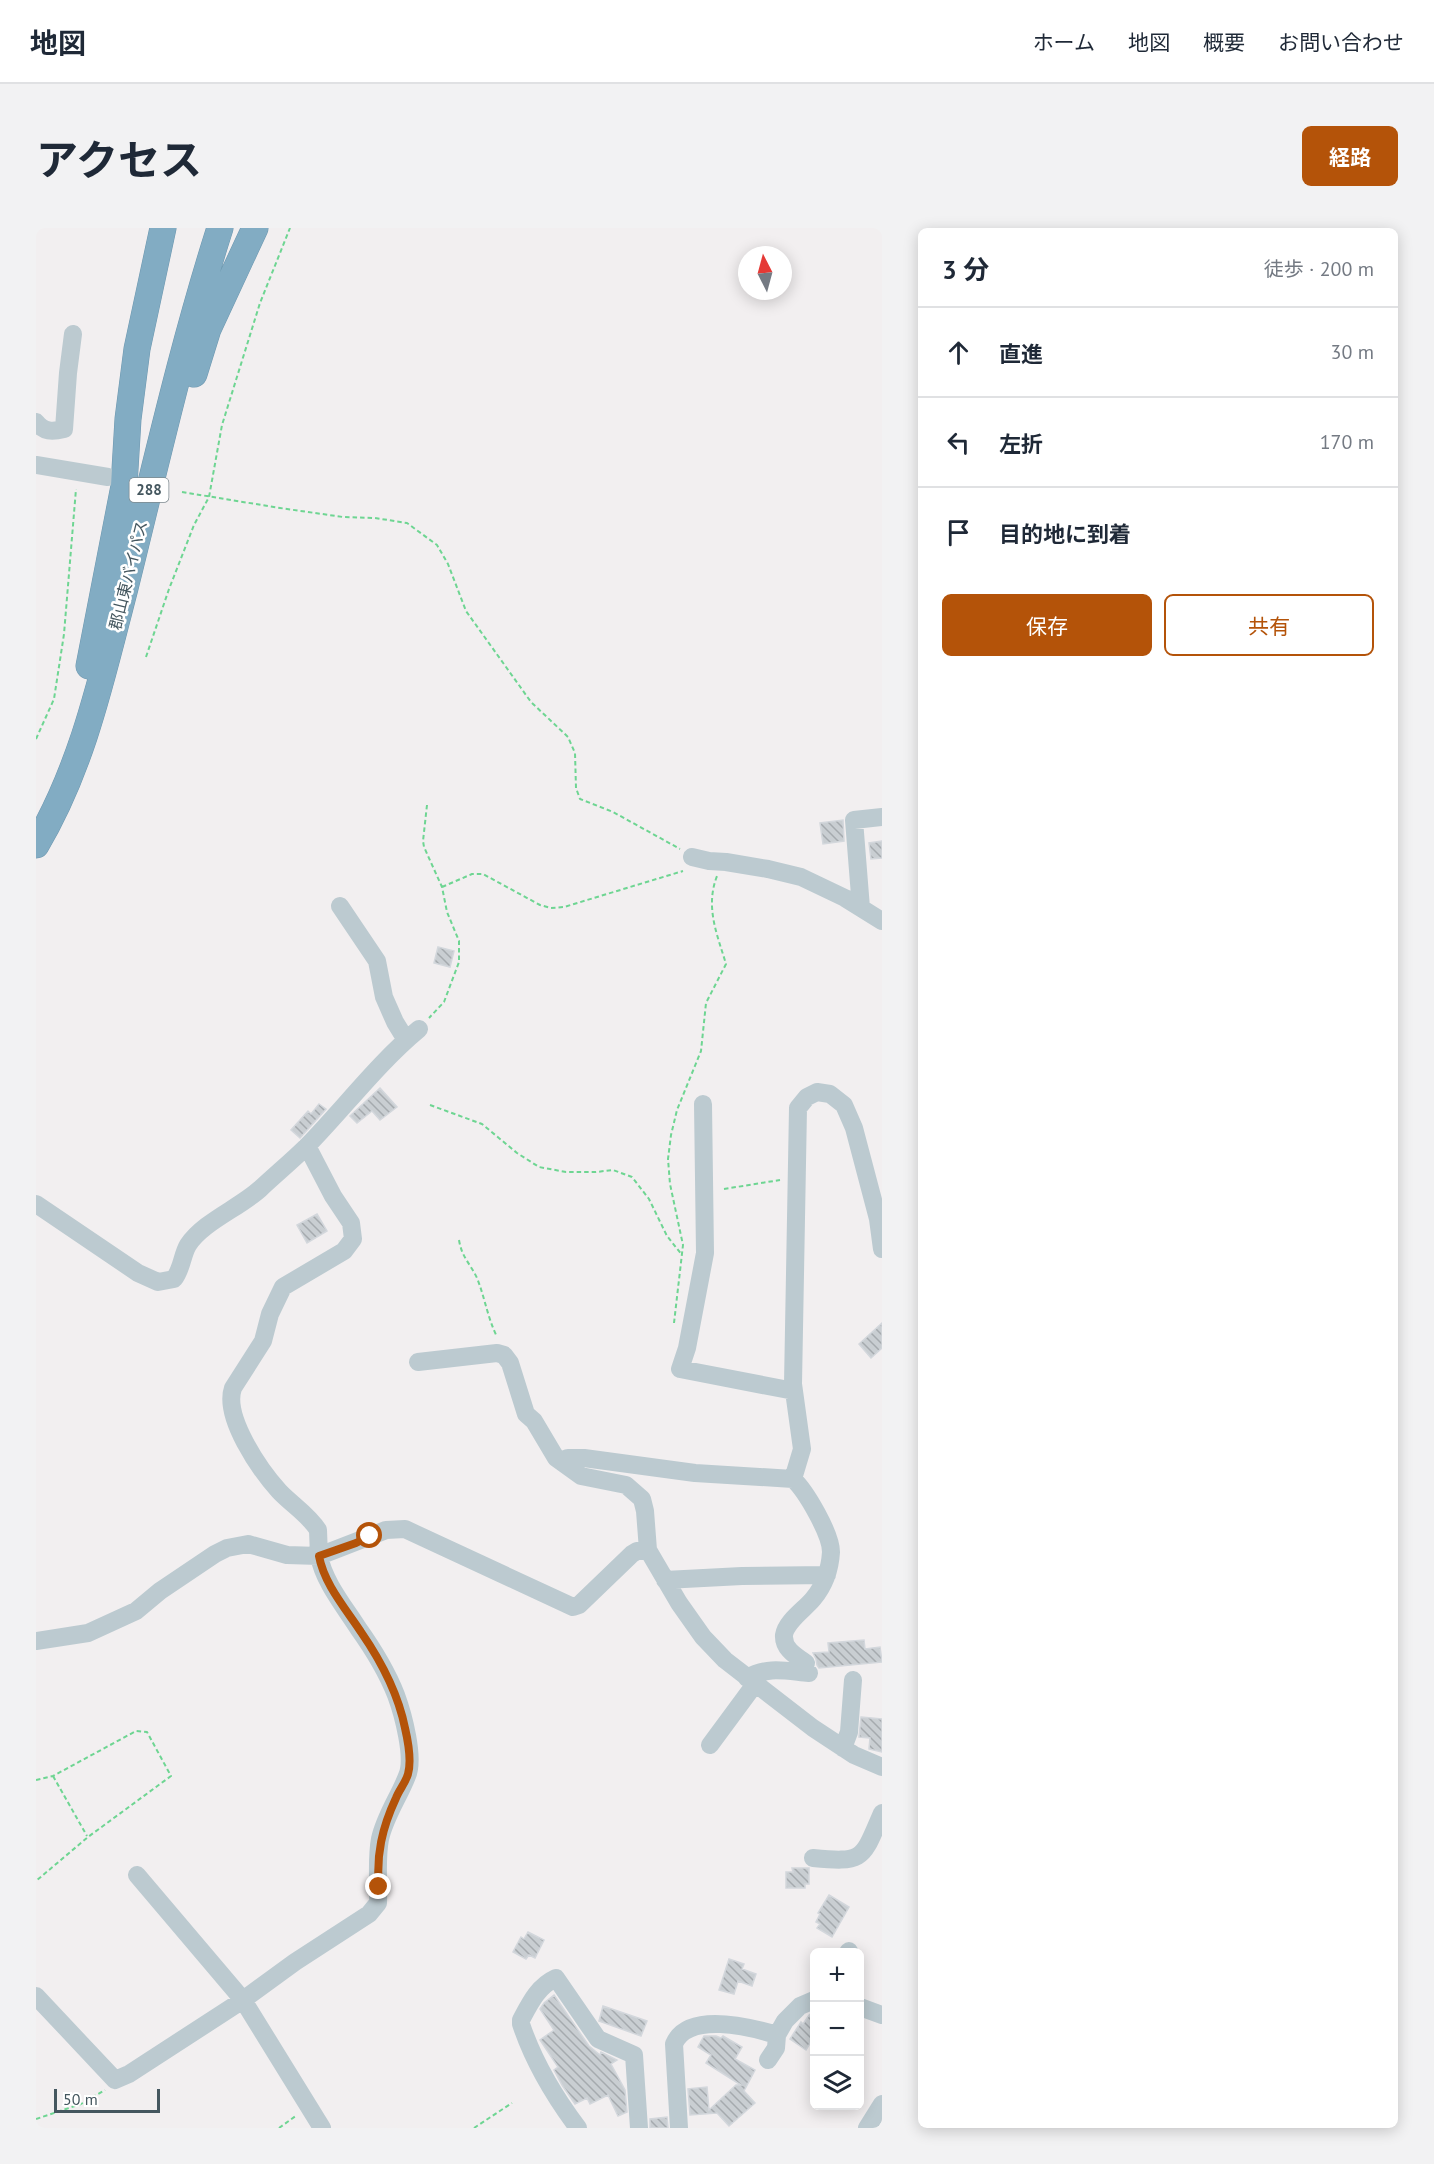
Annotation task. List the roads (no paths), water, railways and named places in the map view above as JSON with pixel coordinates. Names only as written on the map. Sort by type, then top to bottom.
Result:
[{"type":"highway","points":[[78,753],[89,667],[124,486],[128,419],[137,349],[163,228]]},
{"type":"highway","name":"郡山東バイパス","points":[[36,845],[67,784],[94,708],[176,376],[220,228]]},
{"type":"highway","points":[[94,708],[128,624],[181,413],[208,329],[255,228]]},
{"type":"street","points":[[36,422],[40,427],[49,431],[64,429],[73,333]]},
{"type":"street","points":[[36,465],[108,477]]},
{"type":"street","points":[[861,908],[854,820],[882,817]]},
{"type":"street","points":[[701,859],[737,863],[801,877],[882,921]]},
{"type":"street","points":[[36,1204],[138,1273],[158,1282],[174,1279],[179,1273],[188,1246],[199,1233],[251,1197],[307,1146],[412,1035],[395,1022],[384,997],[377,961],[340,906]]},
{"type":"street","points":[[793,1479],[802,1449],[794,1391],[798,1108],[807,1097],[817,1092],[830,1094],[844,1105],[854,1128],[878,1220],[882,1249]]},
{"type":"street","points":[[703,1104],[705,1253],[691,1330],[680,1369],[794,1391]]},
{"type":"street","points":[[36,1996],[115,2080],[129,2074],[243,2000],[369,1914],[378,1903],[377,1867],[380,1839],[387,1816],[408,1774],[409,1755],[405,1728],[396,1696],[374,1651],[324,1572],[319,1556],[318,1530],[262,1469],[236,1422],[231,1394],[263,1341],[270,1314],[283,1287],[344,1251],[353,1239],[351,1224],[333,1196],[307,1146]]},
{"type":"street","points":[[418,1362],[497,1353],[504,1355],[510,1363],[526,1414],[534,1421],[556,1458],[581,1476],[626,1485],[642,1499],[648,1550],[703,1637],[725,1660],[813,1728],[854,1755],[882,1767]]},
{"type":"street","points":[[560,1461],[568,1458],[584,1458],[695,1473],[793,1479],[812,1502],[831,1549],[826,1575],[815,1597],[784,1633],[788,1649],[807,1668],[758,1671],[711,1745]]},
{"type":"street","points":[[36,1641],[88,1633],[136,1611],[215,1554],[227,1548],[249,1544],[287,1555],[319,1556],[386,1530],[405,1529],[573,1606],[579,1605],[632,1554],[648,1550]]},
{"type":"street","points":[[665,1580],[826,1575]]},
{"type":"street","points":[[843,1748],[849,1732],[853,1680]]},
{"type":"street","points":[[813,1858],[845,1861],[859,1857],[866,1851],[882,1813]]},
{"type":"street","points":[[137,1875],[243,2000],[322,2128]]},
{"type":"street","points":[[578,2128],[543,2077],[521,2024],[536,1993],[556,1978],[598,2039],[634,2055],[639,2128]]},
{"type":"street","points":[[768,2060],[776,2048],[777,2035],[793,2013],[800,2006],[810,2002]]},
{"type":"street","points":[[864,2008],[882,2015]]},
{"type":"street","points":[[679,2128],[674,2044],[677,2037],[694,2026],[708,2025],[751,2028],[777,2035]]},
{"type":"street","points":[[867,2128],[882,2104]]}]
